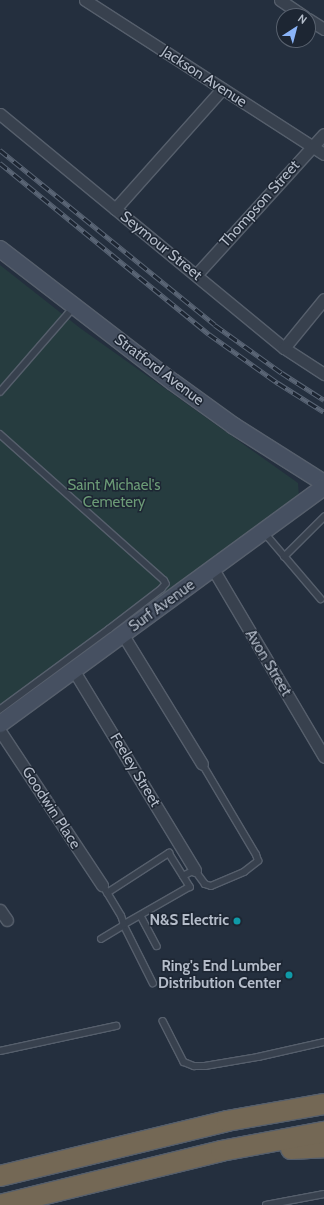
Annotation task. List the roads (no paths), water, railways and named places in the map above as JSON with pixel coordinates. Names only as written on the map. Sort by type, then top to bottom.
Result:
[{"type":"highway","points":[[227,1121],[280,1104],[324,1095]]},
{"type":"highway","points":[[0,1176],[227,1121],[324,1104]]},
{"type":"highway","points":[[0,1204],[188,1158],[258,1143],[324,1132]]},
{"type":"highway","points":[[188,1158],[324,1147]]},
{"type":"street","name":"Jackson Avenue","points":[[85,0],[324,154]]},
{"type":"street","points":[[280,0],[292,8]]},
{"type":"street","points":[[115,209],[222,89]]},
{"type":"street","name":"Seymour Street","points":[[0,114],[284,348],[324,374]]},
{"type":"street","name":"Thompson Street","points":[[196,274],[324,134]]},
{"type":"street","name":"Stratford Avenue","points":[[0,249],[173,382],[234,426],[324,483]]},
{"type":"street","points":[[284,348],[324,299]]},
{"type":"street","name":"Surf Avenue","points":[[0,724],[324,487]]},
{"type":"street","name":"Avon Street","points":[[213,569],[324,757]]},
{"type":"street","points":[[123,635],[202,764]]},
{"type":"street","name":"Feeley Street","points":[[74,671],[195,870]]},
{"type":"street","name":"Goodwin Place","points":[[0,731],[105,889]]},
{"type":"street","points":[[0,910],[7,920]]},
{"type":"lane","points":[[0,392],[74,306]]},
{"type":"lane","points":[[0,434],[164,580],[166,584],[162,589],[122,620],[0,710]]},
{"type":"lane","points":[[284,556],[324,517]]},
{"type":"lane","points":[[264,532],[322,599]]},
{"type":"lane","points":[[184,876],[195,870],[206,884],[211,886],[244,872],[258,861],[256,854],[202,764]]},
{"type":"lane","points":[[102,939],[124,925],[190,887],[169,852],[105,889],[121,916],[124,925],[153,983]]},
{"type":"lane","points":[[141,916],[157,946]]},
{"type":"lane","points":[[163,1021],[184,1062],[194,1066],[205,1066],[258,1057],[324,1042]]},
{"type":"lane","points":[[0,1051],[116,1026]]},
{"type":"lane","points":[[266,1205],[324,1194]]},
{"type":"railway","points":[[0,150],[215,325],[282,373],[324,400]]},
{"type":"railway","points":[[0,163],[209,334],[278,383],[324,412]]},
{"type":"place","name":"N&S Electric","points":[[237,921]]},
{"type":"place","name":"Ring's End Lumber Distribution Center","points":[[289,975]]},
{"type":"park label","name":"Saint Michael's Cemetery","points":[[114,494]]}]
